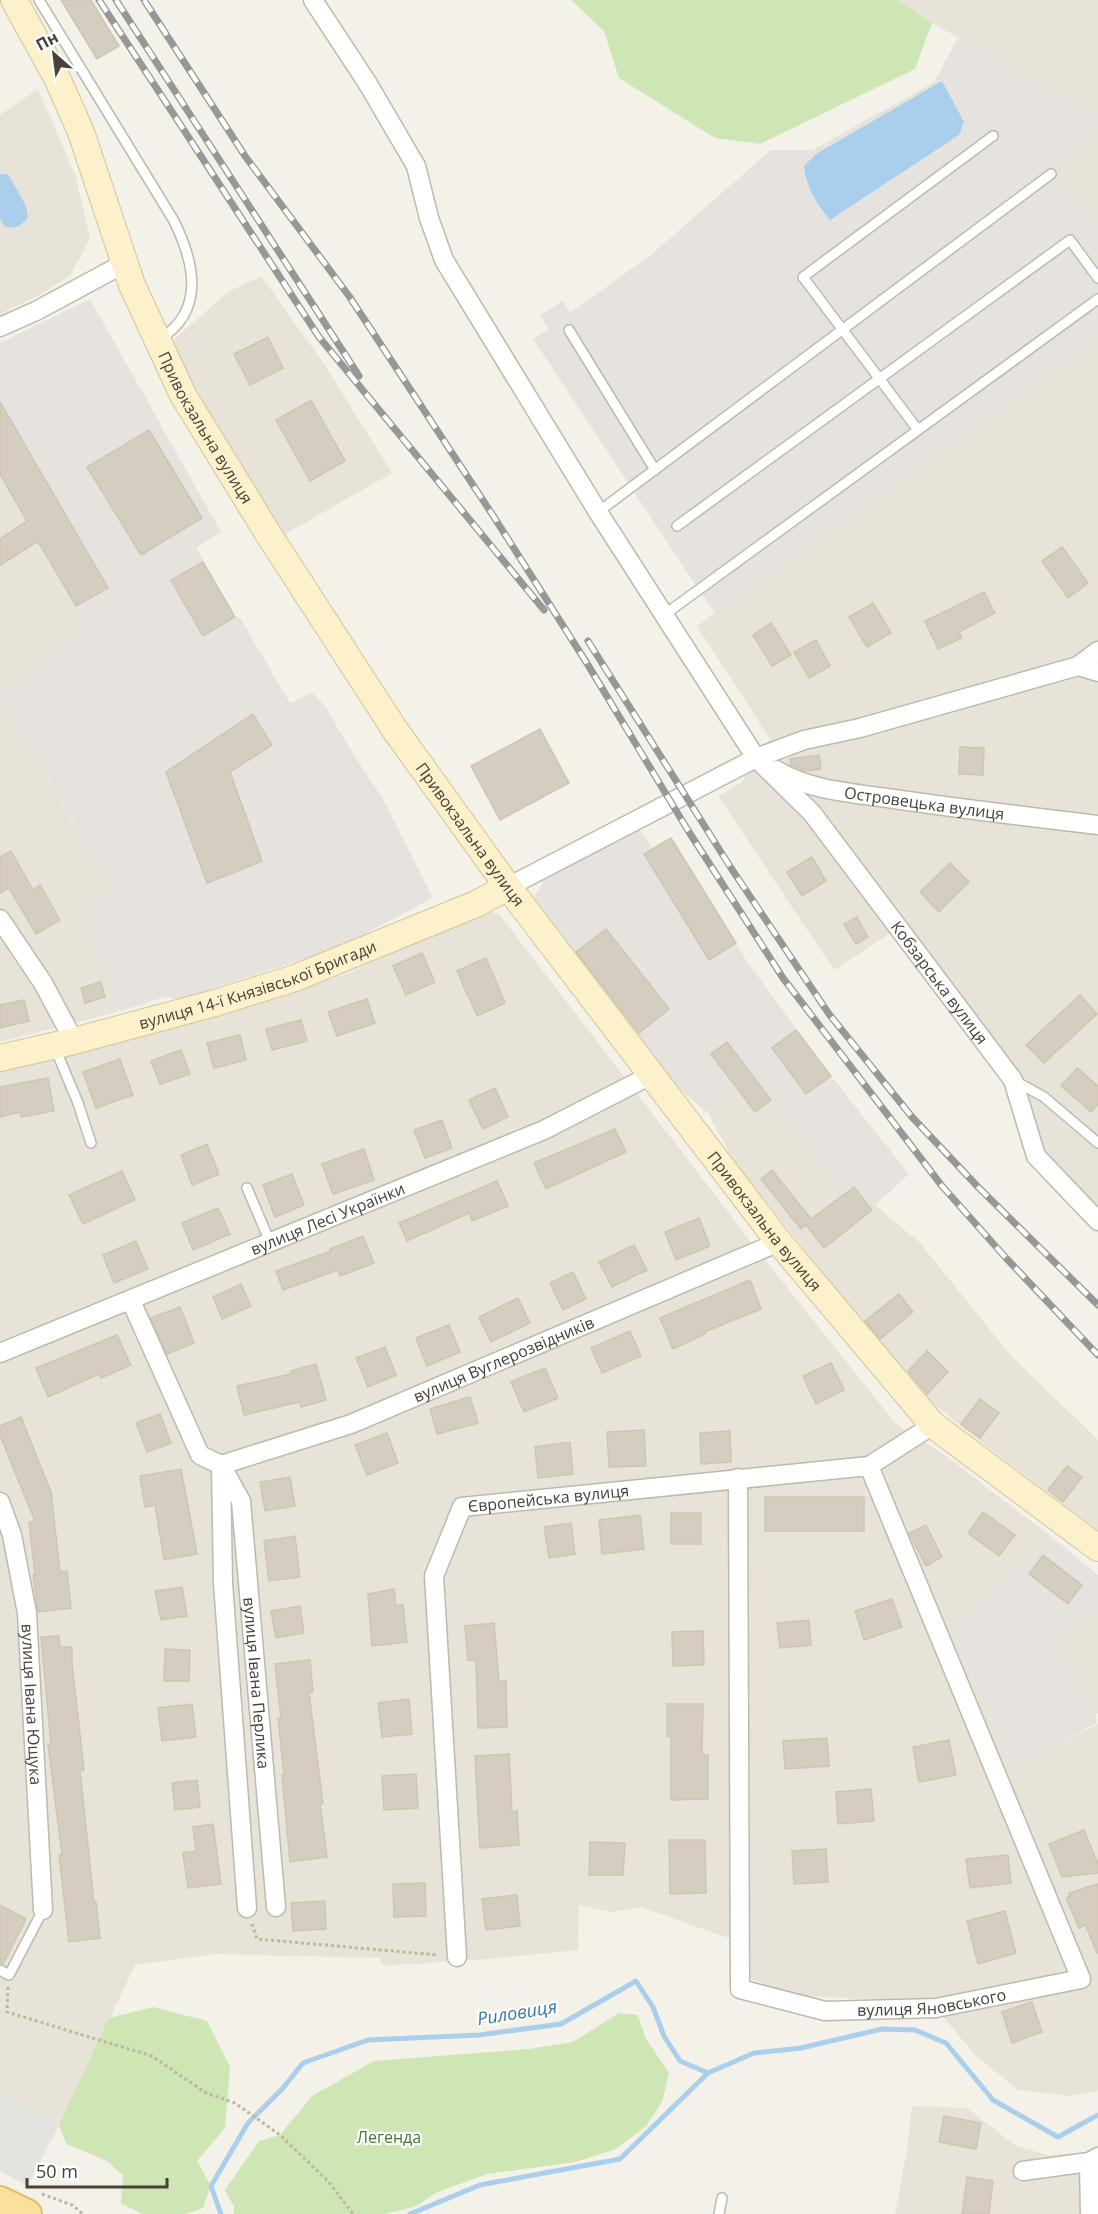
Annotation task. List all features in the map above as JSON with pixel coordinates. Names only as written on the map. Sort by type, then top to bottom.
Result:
[{"type":"main road","points":[[0,2202],[27,2214]]},
{"type":"street","name":"Привокзальна вулиця","points":[[14,0],[57,78],[81,132],[132,285],[183,395],[267,532],[395,730],[508,887],[779,1242],[933,1425],[1098,1548]]},
{"type":"street","points":[[313,0],[368,84],[416,166],[429,218],[444,260],[598,512],[756,758]]},
{"type":"street","points":[[0,327],[36,311],[125,263]]},
{"type":"street","points":[[508,887],[756,758],[804,740],[860,728],[1078,666],[1098,651]]},
{"type":"street","points":[[1078,666],[1098,672]]},
{"type":"street","name":"Островецька вулиця","points":[[756,758],[789,778],[826,789],[1098,825]]},
{"type":"street","name":"Кобзарська вулиця","points":[[756,758],[812,813],[1013,1080],[1036,1156],[1098,1221]]},
{"type":"street","name":"вулиця 14-ї Князівської Бригади","points":[[0,1058],[215,1003],[295,978],[476,904],[508,887]]},
{"type":"street","points":[[0,919],[43,983],[64,1043]]},
{"type":"street","name":"вулиця Лесі Українки","points":[[0,1353],[544,1130],[651,1075]]},
{"type":"street","name":"вулиця Вуглерозвідників","points":[[221,1465],[351,1424],[779,1242]]},
{"type":"street","name":"вулиця Івана Перлика","points":[[131,1301],[200,1455],[221,1465],[241,1501],[276,1907]]},
{"type":"street","name":"Європейська вулиця","points":[[457,1957],[434,1576],[462,1507],[869,1466],[933,1425]]},
{"type":"street","name":"вулиця Івана Перлика","points":[[221,1465],[224,1583],[247,1908]]},
{"type":"street","name":"вулиця Яновського","points":[[738,1478],[740,1989],[825,2011],[848,2011],[936,2008],[1081,1979],[869,1466]]},
{"type":"street","name":"вулиця Івана Ющука","points":[[0,1502],[6,1537],[27,1613],[43,1910]]},
{"type":"street","points":[[1023,2171],[1094,2159],[1090,2214]]},
{"type":"lane","points":[[39,0],[174,221],[184,242],[193,278],[190,297],[184,316],[174,330],[158,340]]},
{"type":"lane","points":[[918,430],[803,278],[993,136]]},
{"type":"lane","points":[[598,512],[1051,174]]},
{"type":"lane","points":[[677,526],[1070,240],[1098,278]]},
{"type":"lane","points":[[664,615],[1098,299]]},
{"type":"lane","points":[[569,330],[655,470]]},
{"type":"lane","points":[[64,1043],[78,1103],[91,1143]]},
{"type":"lane","points":[[1013,1080],[1044,1097],[1098,1143]]},
{"type":"lane","points":[[247,1188],[270,1242]]},
{"type":"lane","points":[[4,1972],[43,1910]]},
{"type":"lane","points":[[719,2214],[722,2198]]},
{"type":"path","points":[[247,1908],[256,1939],[457,1957]]},
{"type":"path","points":[[4,1972],[7,2012],[152,2056],[206,2093],[235,2103],[280,2135],[328,2181],[353,2214]]},
{"type":"shaded area","points":[[898,0],[1098,0],[1098,114],[932,23]]},
{"type":"shaded area","points":[[958,38],[1098,114],[1098,126],[1059,176],[1098,228],[1098,341],[715,614],[533,339],[548,329],[540,315],[563,301],[570,313],[652,254],[771,150],[813,150],[934,82]]},
{"type":"shaded area","points":[[38,89],[76,177],[90,239],[70,276],[41,294],[0,314],[0,115]]},
{"type":"shaded area","points":[[1098,126],[1098,228],[1059,176]]},
{"type":"shaded area","points":[[261,276],[326,367],[392,473],[275,540],[163,349],[228,292]]},
{"type":"shaded area","points":[[90,299],[221,532],[196,548],[235,617],[240,618],[290,703],[313,693],[325,706],[383,799],[433,898],[361,936],[310,957],[181,999],[164,997],[118,1012],[81,909],[114,893],[0,694],[0,691],[86,630],[0,484],[0,343]]},
{"type":"shaded area","points":[[1098,341],[1098,1221],[1036,1156],[1013,1080],[898,928],[834,970],[718,796],[741,783],[770,739],[697,626]]},
{"type":"shaded area","points":[[0,484],[86,630],[0,691]]},
{"type":"shaded area","points":[[0,694],[114,894],[81,909],[118,1012],[0,1042]]},
{"type":"shaded area","points":[[639,828],[653,849],[671,838],[748,963],[831,1076],[909,1174],[875,1205],[846,1193],[771,1100],[755,1112],[734,1085],[708,1113],[657,1070],[530,905],[544,880]]},
{"type":"shaded area","points":[[479,911],[499,914],[765,1260],[896,1424],[942,1453],[1053,1538],[953,1629],[1011,1770],[1098,1724],[1098,2091],[1070,2096],[1018,2090],[975,2055],[928,1999],[790,1995],[750,1978],[748,1945],[641,1907],[612,1912],[579,1905],[578,1950],[382,1966],[380,1958],[216,1954],[135,1965],[59,2125],[0,2093],[0,1069],[283,996],[349,973]]},
{"type":"shaded area","points":[[734,1085],[771,1100],[846,1193],[875,1205],[920,1243],[1012,1357],[1098,1440],[1098,1530],[934,1404],[852,1314],[817,1265],[734,1162],[708,1113]]},
{"type":"shaded area","points":[[1053,1538],[1098,1575],[1098,1612],[1056,1645],[1095,1715],[1097,1723],[1011,1770],[953,1629]]},
{"type":"shaded area","points":[[1098,1612],[1098,1713],[1095,1715],[1055,1645]]},
{"type":"shaded area","points":[[0,2093],[59,2125],[28,2186],[0,2171]]},
{"type":"shaded area","points":[[912,2106],[967,2108],[1016,2146],[1048,2155],[1085,2153],[1098,2145],[1098,2214],[895,2214],[907,2150]]},
{"type":"green space","points":[[571,0],[898,0],[932,23],[915,69],[760,144],[715,138],[619,78],[604,31]]},
{"type":"green space","points":[[153,2007],[207,2021],[230,2067],[225,2128],[197,2161],[211,2186],[203,2208],[184,2214],[142,2214],[121,2203],[123,2176],[107,2161],[66,2144],[59,2125],[109,2018]]},
{"type":"green space","name":"Легенда","points":[[619,2013],[638,2015],[646,2039],[669,2073],[662,2102],[646,2126],[616,2149],[575,2162],[487,2174],[435,2193],[417,2206],[384,2214],[234,2214],[234,2207],[225,2190],[259,2141],[280,2135],[312,2096],[374,2061],[529,2049],[573,2042]]},
{"type":"water","points":[[942,81],[964,122],[959,135],[830,220],[813,195],[804,166],[816,154]]},
{"type":"water","points":[[0,174],[8,174],[26,206],[28,217],[21,225],[13,228],[5,227],[0,219]]},
{"type":"building","points":[[61,0],[91,0],[119,46],[97,59]]},
{"type":"building","points":[[268,337],[283,368],[250,385],[234,354]]},
{"type":"building","points":[[311,400],[345,461],[310,481],[276,420]]},
{"type":"building","points":[[0,402],[108,588],[76,606],[38,541],[0,565],[0,539],[27,521],[0,474]]},
{"type":"building","points":[[149,430],[202,518],[141,555],[87,467]]},
{"type":"building","points":[[1062,547],[1088,583],[1068,598],[1042,561]]},
{"type":"building","points":[[203,562],[235,617],[203,636],[171,580]]},
{"type":"building","points":[[984,592],[995,613],[959,632],[962,638],[938,649],[925,621]]},
{"type":"building","points":[[873,603],[891,633],[867,647],[849,617]]},
{"type":"building","points":[[771,623],[791,655],[772,666],[753,635]]},
{"type":"building","points":[[816,640],[830,666],[809,678],[794,652]]},
{"type":"building","points":[[253,714],[272,745],[230,772],[262,861],[207,883],[166,772]]},
{"type":"building","points":[[540,729],[569,783],[500,820],[471,766]]},
{"type":"building","points":[[960,747],[984,748],[983,775],[959,774]]},
{"type":"building","points":[[819,755],[821,769],[805,771],[791,765],[790,759]]},
{"type":"building","points":[[671,838],[736,943],[709,960],[644,854]]},
{"type":"building","points":[[11,851],[33,890],[40,885],[60,920],[36,934],[9,888],[0,893],[0,857]]},
{"type":"building","points":[[812,857],[826,881],[802,896],[787,872]]},
{"type":"building","points":[[950,863],[969,882],[939,912],[920,892]]},
{"type":"building","points":[[857,917],[868,937],[856,944],[844,924]]},
{"type":"building","points":[[606,929],[669,1009],[639,1033],[576,952]]},
{"type":"building","points":[[422,953],[435,982],[406,995],[393,966]]},
{"type":"building","points":[[486,958],[505,1003],[477,1016],[457,971]]},
{"type":"building","points":[[101,982],[105,997],[85,1003],[81,988]]},
{"type":"building","points":[[1080,995],[1097,1014],[1044,1063],[1026,1045]]},
{"type":"building","points":[[367,999],[375,1023],[337,1036],[328,1012]]},
{"type":"building","points":[[24,1000],[29,1021],[0,1028],[0,1005]]},
{"type":"building","points":[[301,1020],[307,1041],[272,1050],[266,1029]]},
{"type":"building","points":[[796,1030],[831,1076],[806,1094],[772,1048]]},
{"type":"building","points":[[240,1035],[246,1060],[214,1068],[207,1043]]},
{"type":"building","points":[[727,1042],[771,1100],[755,1112],[711,1054]]},
{"type":"building","points":[[181,1050],[190,1074],[160,1084],[151,1061]]},
{"type":"building","points":[[120,1059],[133,1095],[96,1108],[83,1072]]},
{"type":"building","points":[[1077,1068],[1098,1086],[1098,1104],[1091,1112],[1061,1086]]},
{"type":"building","points":[[48,1078],[54,1111],[21,1117],[20,1112],[0,1117],[0,1087]]},
{"type":"building","points":[[495,1088],[508,1117],[483,1129],[469,1100]]},
{"type":"building","points":[[442,1120],[452,1148],[425,1158],[414,1130]]},
{"type":"building","points":[[615,1129],[626,1152],[546,1189],[534,1163]]},
{"type":"building","points":[[207,1144],[219,1174],[192,1185],[181,1155]]},
{"type":"building","points":[[364,1149],[374,1180],[333,1194],[322,1164]]},
{"type":"building","points":[[772,1170],[811,1219],[854,1187],[872,1210],[824,1248],[806,1225],[801,1229],[761,1179]]},
{"type":"building","points":[[122,1171],[135,1200],[83,1224],[69,1195]]},
{"type":"building","points":[[292,1174],[304,1205],[275,1217],[263,1185]]},
{"type":"building","points":[[497,1181],[508,1206],[472,1221],[469,1213],[407,1241],[399,1223]]},
{"type":"building","points":[[218,1208],[230,1234],[193,1250],[182,1223]]},
{"type":"building","points":[[699,1218],[710,1246],[676,1260],[665,1232]]},
{"type":"building","points":[[363,1236],[374,1263],[340,1276],[338,1270],[283,1290],[276,1271],[331,1251],[330,1249]]},
{"type":"building","points":[[136,1241],[148,1269],[114,1283],[103,1255]]},
{"type":"building","points":[[634,1245],[647,1270],[612,1287],[599,1262]]},
{"type":"building","points":[[573,1272],[586,1299],[563,1310],[550,1283]]},
{"type":"building","points":[[750,1280],[761,1309],[704,1332],[705,1334],[673,1349],[660,1318]]},
{"type":"building","points":[[241,1284],[251,1306],[222,1319],[213,1297]]},
{"type":"building","points":[[899,1294],[913,1312],[880,1339],[865,1321]]},
{"type":"building","points":[[518,1298],[530,1323],[491,1342],[479,1317]]},
{"type":"building","points":[[180,1307],[194,1343],[167,1354],[151,1318]]},
{"type":"building","points":[[449,1325],[460,1352],[427,1366],[416,1338]]},
{"type":"building","points":[[630,1331],[641,1356],[602,1373],[591,1348]]},
{"type":"building","points":[[117,1335],[131,1365],[101,1378],[99,1374],[48,1397],[36,1368]]},
{"type":"building","points":[[385,1347],[396,1375],[368,1387],[356,1358]]},
{"type":"building","points":[[927,1351],[948,1372],[927,1394],[908,1371]]},
{"type":"building","points":[[831,1363],[844,1390],[816,1404],[803,1376]]},
{"type":"building","points":[[316,1364],[326,1400],[301,1407],[299,1402],[244,1415],[237,1386],[291,1374],[291,1371]]},
{"type":"building","points":[[545,1368],[558,1398],[524,1412],[511,1382]]},
{"type":"building","points":[[470,1397],[478,1423],[437,1434],[430,1409]]},
{"type":"building","points":[[980,1399],[999,1413],[980,1438],[961,1424]]},
{"type":"building","points":[[160,1414],[171,1443],[147,1452],[136,1423]]},
{"type":"building","points":[[21,1417],[51,1492],[60,1572],[67,1571],[71,1608],[38,1612],[29,1522],[35,1521],[0,1435],[0,1426]]},
{"type":"building","points":[[644,1430],[646,1466],[609,1467],[607,1432]]},
{"type":"building","points":[[730,1431],[731,1462],[701,1464],[700,1433]]},
{"type":"building","points":[[387,1433],[398,1463],[367,1475],[355,1445]]},
{"type":"building","points":[[570,1442],[573,1474],[538,1478],[535,1447]]},
{"type":"building","points":[[1067,1466],[1082,1477],[1063,1502],[1048,1490]]},
{"type":"building","points":[[181,1469],[197,1554],[164,1560],[155,1505],[145,1507],[140,1476]]},
{"type":"building","points":[[290,1477],[295,1506],[265,1511],[260,1482]]},
{"type":"building","points":[[765,1497],[864,1497],[864,1531],[765,1531]]},
{"type":"building","points":[[983,1512],[1015,1535],[999,1556],[968,1533]]},
{"type":"building","points":[[671,1513],[701,1513],[701,1544],[671,1544]]},
{"type":"building","points":[[640,1515],[644,1549],[602,1554],[599,1520]]},
{"type":"building","points":[[571,1523],[575,1554],[549,1558],[544,1527]]},
{"type":"building","points":[[926,1525],[942,1557],[926,1566],[909,1533]]},
{"type":"building","points":[[295,1536],[300,1577],[269,1581],[264,1541]]},
{"type":"building","points":[[1043,1555],[1082,1585],[1068,1604],[1029,1574]]},
{"type":"building","points":[[182,1587],[187,1616],[161,1620],[155,1591]]},
{"type":"building","points":[[394,1589],[396,1606],[403,1605],[407,1642],[372,1646],[368,1594]]},
{"type":"building","points":[[892,1599],[902,1627],[864,1640],[855,1611]]},
{"type":"building","points":[[300,1606],[304,1633],[276,1638],[271,1611]]},
{"type":"building","points":[[809,1620],[811,1645],[780,1648],[777,1623]]},
{"type":"building","points":[[494,1623],[499,1681],[506,1681],[507,1727],[478,1728],[476,1660],[468,1660],[465,1626]]},
{"type":"building","points":[[703,1631],[704,1665],[673,1666],[672,1632]]},
{"type":"building","points":[[59,1636],[60,1647],[72,1647],[84,1770],[80,1771],[100,1938],[69,1942],[59,1855],[62,1855],[48,1744],[51,1744],[41,1637]]},
{"type":"building","points":[[165,1649],[190,1650],[189,1681],[164,1681]]},
{"type":"building","points":[[310,1660],[313,1692],[309,1693],[323,1804],[320,1804],[327,1857],[290,1862],[278,1718],[281,1718],[275,1664]]},
{"type":"building","points":[[409,1699],[412,1734],[382,1737],[378,1703]]},
{"type":"building","points":[[192,1704],[196,1737],[162,1741],[158,1708]]},
{"type":"building","points":[[667,1704],[703,1704],[702,1755],[708,1755],[708,1799],[671,1800],[671,1737],[667,1736]]},
{"type":"building","points":[[827,1738],[829,1766],[785,1769],[783,1741]]},
{"type":"building","points":[[949,1740],[956,1775],[919,1782],[913,1747]]},
{"type":"building","points":[[509,1754],[512,1812],[517,1811],[519,1845],[480,1848],[475,1756]]},
{"type":"building","points":[[416,1774],[418,1808],[384,1810],[382,1776]]},
{"type":"building","points":[[197,1780],[200,1807],[175,1810],[172,1783]]},
{"type":"building","points":[[871,1789],[874,1821],[838,1824],[836,1792]]},
{"type":"building","points":[[213,1824],[221,1884],[188,1888],[183,1853],[196,1851],[193,1827]]},
{"type":"building","points":[[1084,1830],[1098,1864],[1098,1873],[1062,1877],[1049,1844]]},
{"type":"building","points":[[669,1840],[705,1840],[706,1893],[670,1894]]},
{"type":"building","points":[[590,1842],[625,1843],[623,1875],[589,1875]]},
{"type":"building","points":[[826,1849],[828,1882],[794,1884],[792,1851]]},
{"type":"building","points":[[1008,1855],[1011,1883],[970,1888],[966,1859]]},
{"type":"building","points":[[425,1883],[426,1916],[394,1917],[393,1884]]},
{"type":"building","points":[[1098,1884],[1097,1953],[1086,1925],[1079,1928],[1066,1898],[1070,1896],[1069,1893]]},
{"type":"building","points":[[517,1895],[520,1926],[486,1930],[482,1899]]},
{"type":"building","points":[[325,1901],[326,1929],[293,1931],[291,1903]]},
{"type":"building","points":[[0,1905],[26,1919],[3,1964],[0,1963]]},
{"type":"building","points":[[1005,1911],[1016,1953],[978,1964],[967,1921]]},
{"type":"building","points":[[1032,2002],[1042,2032],[1012,2043],[1002,2012]]},
{"type":"building","points":[[944,2116],[981,2123],[976,2149],[939,2142]]},
{"type":"building","points":[[967,2177],[993,2181],[989,2214],[962,2214]]},
{"type":"waterway","name":"Риловиця","points":[[221,2214],[211,2186],[248,2123],[283,2088],[303,2063],[368,2040],[479,2035],[561,2024],[636,1981],[653,2007],[664,2036],[680,2061],[708,2073]]},
{"type":"waterway","name":"Риловиця","points":[[410,2214],[480,2185],[620,2159],[708,2073],[754,2053],[801,2048],[882,2029],[915,2030],[946,2043],[993,2100],[1058,2137],[1098,2115]]},
{"type":"railway","points":[[99,0],[319,337],[544,610]]},
{"type":"railway","points":[[116,0],[359,376]]},
{"type":"railway","points":[[144,0],[245,156],[349,296],[494,517],[588,665],[689,832],[783,978],[942,1186],[1006,1258],[1098,1355]]},
{"type":"railway","points":[[588,641],[731,868],[829,1014],[912,1117],[978,1187],[1098,1305]]}]
